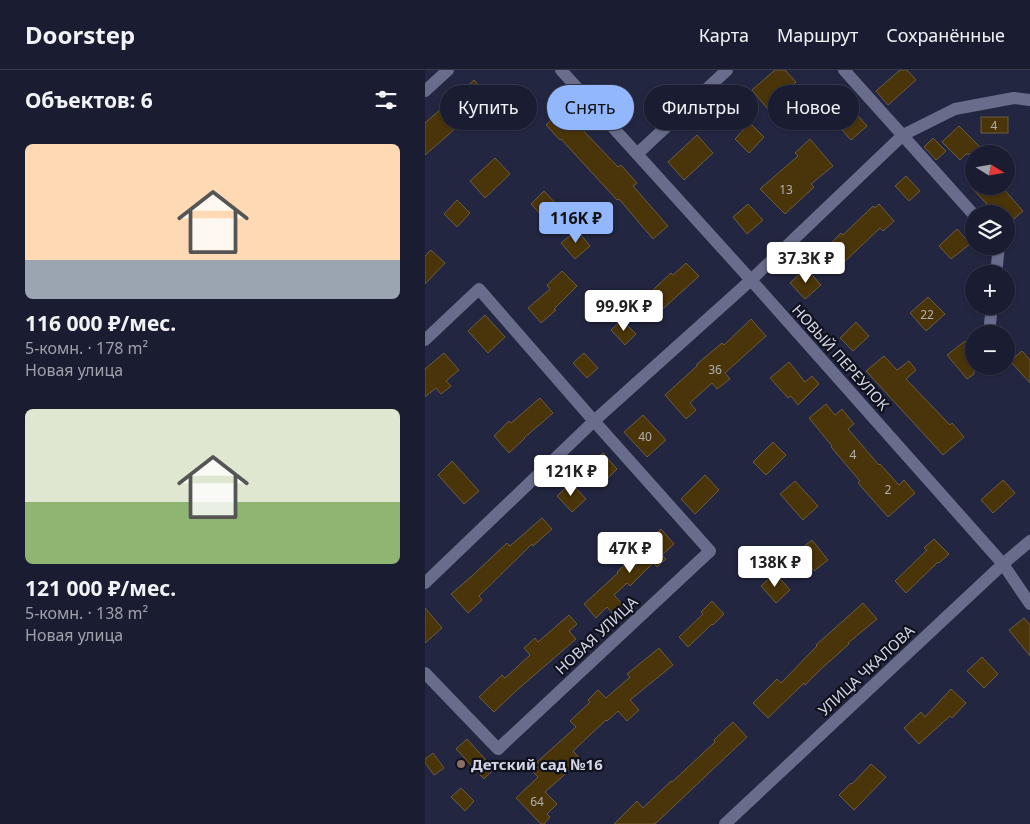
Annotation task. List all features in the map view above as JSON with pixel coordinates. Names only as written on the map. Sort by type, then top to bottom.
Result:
[{"type":"street","points":[[425,91],[448,70]]},
{"type":"street","name":"НОВЫЙ ПЕРЕУЛОК","points":[[561,70],[751,280],[1003,564],[1030,604]]},
{"type":"street","points":[[637,154],[727,70]]},
{"type":"street","points":[[844,70],[965,205]]},
{"type":"street","points":[[425,583],[594,421],[751,280],[903,135],[955,109],[1014,98],[1030,100]]},
{"type":"street","name":"НОВАЯ УЛИЦА","points":[[425,340],[479,289],[710,551],[498,749],[425,673]]},
{"type":"street","name":"УЛИЦА ЧКАЛОВА","points":[[725,824],[1003,564],[1030,541]]},
{"type":"building","points":[[775,70],[785,70],[796,82],[792,85],[768,85],[767,108],[758,97],[758,85]]},
{"type":"building","points":[[900,70],[907,70],[916,80],[888,105],[876,91]]},
{"type":"building","points":[[474,80],[478,85],[468,85]]},
{"type":"building","points":[[440,110],[440,130],[454,130],[425,155],[425,123]]},
{"type":"building","points":[[859,117],[867,126],[851,140],[842,130],[859,130]]},
{"type":"building","points":[[981,117],[1008,117],[1008,133],[981,133]]},
{"type":"building","points":[[959,126],[978,145],[965,145],[965,155],[960,160],[942,142]]},
{"type":"building","points":[[551,130],[583,130],[618,167],[621,165],[637,183],[633,186],[668,226],[653,239],[619,199],[617,200]]},
{"type":"building","points":[[743,130],[757,130],[764,137],[749,153],[735,139]]},
{"type":"building","points":[[697,135],[713,153],[684,180],[668,162]]},
{"type":"building","points":[[933,138],[946,151],[936,160],[924,147]]},
{"type":"building","points":[[810,139],[833,166],[811,184],[814,187],[785,214],[760,189],[798,156],[795,153]]},
{"type":"building","points":[[495,158],[510,174],[485,198],[470,181]]},
{"type":"building","points":[[906,176],[920,191],[909,201],[895,186]]},
{"type":"building","points":[[544,191],[558,206],[545,219],[531,204]]},
{"type":"building","points":[[978,195],[1009,195],[1023,211],[1015,218],[1015,205],[986,205],[987,204]]},
{"type":"building","points":[[457,200],[470,213],[457,227],[444,214]]},
{"type":"building","points":[[748,204],[763,220],[747,234],[733,217]]},
{"type":"building","points":[[879,204],[894,221],[883,231],[880,228],[838,268],[822,252],[873,206],[875,208]]},
{"type":"building","points":[[957,229],[965,238],[965,248],[951,259],[939,246]]},
{"type":"building","points":[[577,230],[590,246],[575,259],[561,243]]},
{"type":"building","points":[[431,250],[445,263],[425,284],[425,256]]},
{"type":"building","points":[[686,263],[699,276],[654,317],[639,303],[671,273],[673,275]]},
{"type":"building","points":[[806,268],[821,285],[805,299],[790,283]]},
{"type":"building","points":[[562,271],[577,286],[554,309],[556,310],[541,323],[528,308],[550,289],[547,285]]},
{"type":"building","points":[[928,297],[945,314],[926,331],[910,313]]},
{"type":"building","points":[[485,315],[505,337],[488,353],[468,331]]},
{"type":"building","points":[[751,319],[766,336],[725,373],[730,379],[717,389],[712,383],[690,403],[696,410],[686,419],[665,395],[697,364],[722,343],[724,345]]},
{"type":"building","points":[[622,320],[636,334],[625,345],[611,330]]},
{"type":"building","points":[[856,322],[869,336],[853,351],[840,338]]},
{"type":"building","points":[[965,341],[965,375],[973,375],[967,379],[947,355]]},
{"type":"building","points":[[1022,351],[1030,360],[1030,383],[1015,366],[1015,357]]},
{"type":"building","points":[[444,353],[459,370],[446,381],[451,386],[441,394],[436,388],[425,397],[425,369]]},
{"type":"building","points":[[584,353],[598,368],[587,378],[573,363]]},
{"type":"building","points":[[884,356],[897,370],[909,361],[916,370],[906,379],[964,437],[943,455],[866,371]]},
{"type":"building","points":[[789,362],[805,382],[812,376],[819,384],[798,405],[791,396],[788,398],[770,378]]},
{"type":"building","points":[[540,398],[553,413],[509,453],[494,436],[509,421],[511,423]]},
{"type":"building","points":[[826,404],[835,415],[842,409],[854,424],[848,429],[879,465],[899,485],[904,480],[915,493],[888,517],[858,483],[860,481],[809,418]]},
{"type":"building","points":[[643,415],[666,440],[647,457],[624,432]]},
{"type":"building","points":[[773,442],[786,455],[766,475],[753,462]]},
{"type":"building","points":[[603,453],[617,469],[603,483],[588,467]]},
{"type":"building","points":[[452,461],[479,491],[464,504],[438,475]]},
{"type":"building","points":[[705,475],[719,490],[695,514],[681,499]]},
{"type":"building","points":[[1003,480],[1015,493],[993,513],[981,500]]},
{"type":"building","points":[[795,481],[818,506],[803,520],[780,494]]},
{"type":"building","points":[[571,483],[586,499],[572,512],[557,496]]},
{"type":"building","points":[[542,518],[552,529],[533,546],[532,544],[479,596],[482,600],[468,613],[451,594],[507,543],[510,546]]},
{"type":"building","points":[[661,529],[674,544],[662,555],[666,559],[657,567],[653,563],[630,586],[627,583],[614,595],[624,606],[614,615],[607,607],[596,618],[584,604],[618,573],[640,548]]},
{"type":"building","points":[[934,539],[949,554],[906,593],[895,581],[927,550],[924,548]]},
{"type":"building","points":[[812,540],[828,560],[814,571],[798,551]]},
{"type":"building","points":[[775,573],[790,590],[776,603],[761,586]]},
{"type":"building","points":[[712,601],[724,614],[688,647],[679,637],[703,614],[701,612]]},
{"type":"building","points":[[863,603],[877,619],[848,643],[768,718],[753,703],[777,679],[781,683],[816,645]]},
{"type":"building","points":[[425,608],[442,628],[425,643]]},
{"type":"building","points":[[569,615],[577,624],[569,631],[576,639],[494,712],[479,697],[502,675],[505,678],[530,655],[524,648],[535,638],[538,642]]},
{"type":"building","points":[[1024,618],[1030,625],[1030,656],[1009,630]]},
{"type":"building","points":[[659,648],[673,665],[630,700],[639,710],[627,721],[618,711],[573,751],[581,760],[545,792],[557,804],[547,814],[550,817],[544,824],[541,824],[516,798],[538,777],[533,772],[540,765],[537,762],[576,727],[570,721],[590,702],[588,700],[598,690],[606,698],[630,677],[627,674]]},
{"type":"building","points":[[982,657],[998,674],[984,688],[967,671]]},
{"type":"building","points":[[951,689],[966,703],[952,718],[950,716],[919,744],[904,728],[921,712],[925,717]]},
{"type":"building","points":[[733,722],[747,737],[655,824],[614,824],[637,801],[643,808],[715,742],[714,740]]},
{"type":"building","points":[[467,739],[494,769],[484,779],[456,749]]},
{"type":"building","points":[[433,753],[444,768],[434,775],[425,763],[425,759]]},
{"type":"building","points":[[871,764],[886,777],[854,810],[839,795]]},
{"type":"building","points":[[461,788],[474,801],[465,811],[451,797]]},
{"type":"place","name":"Детский сад №16","points":[[461,764]]}]
